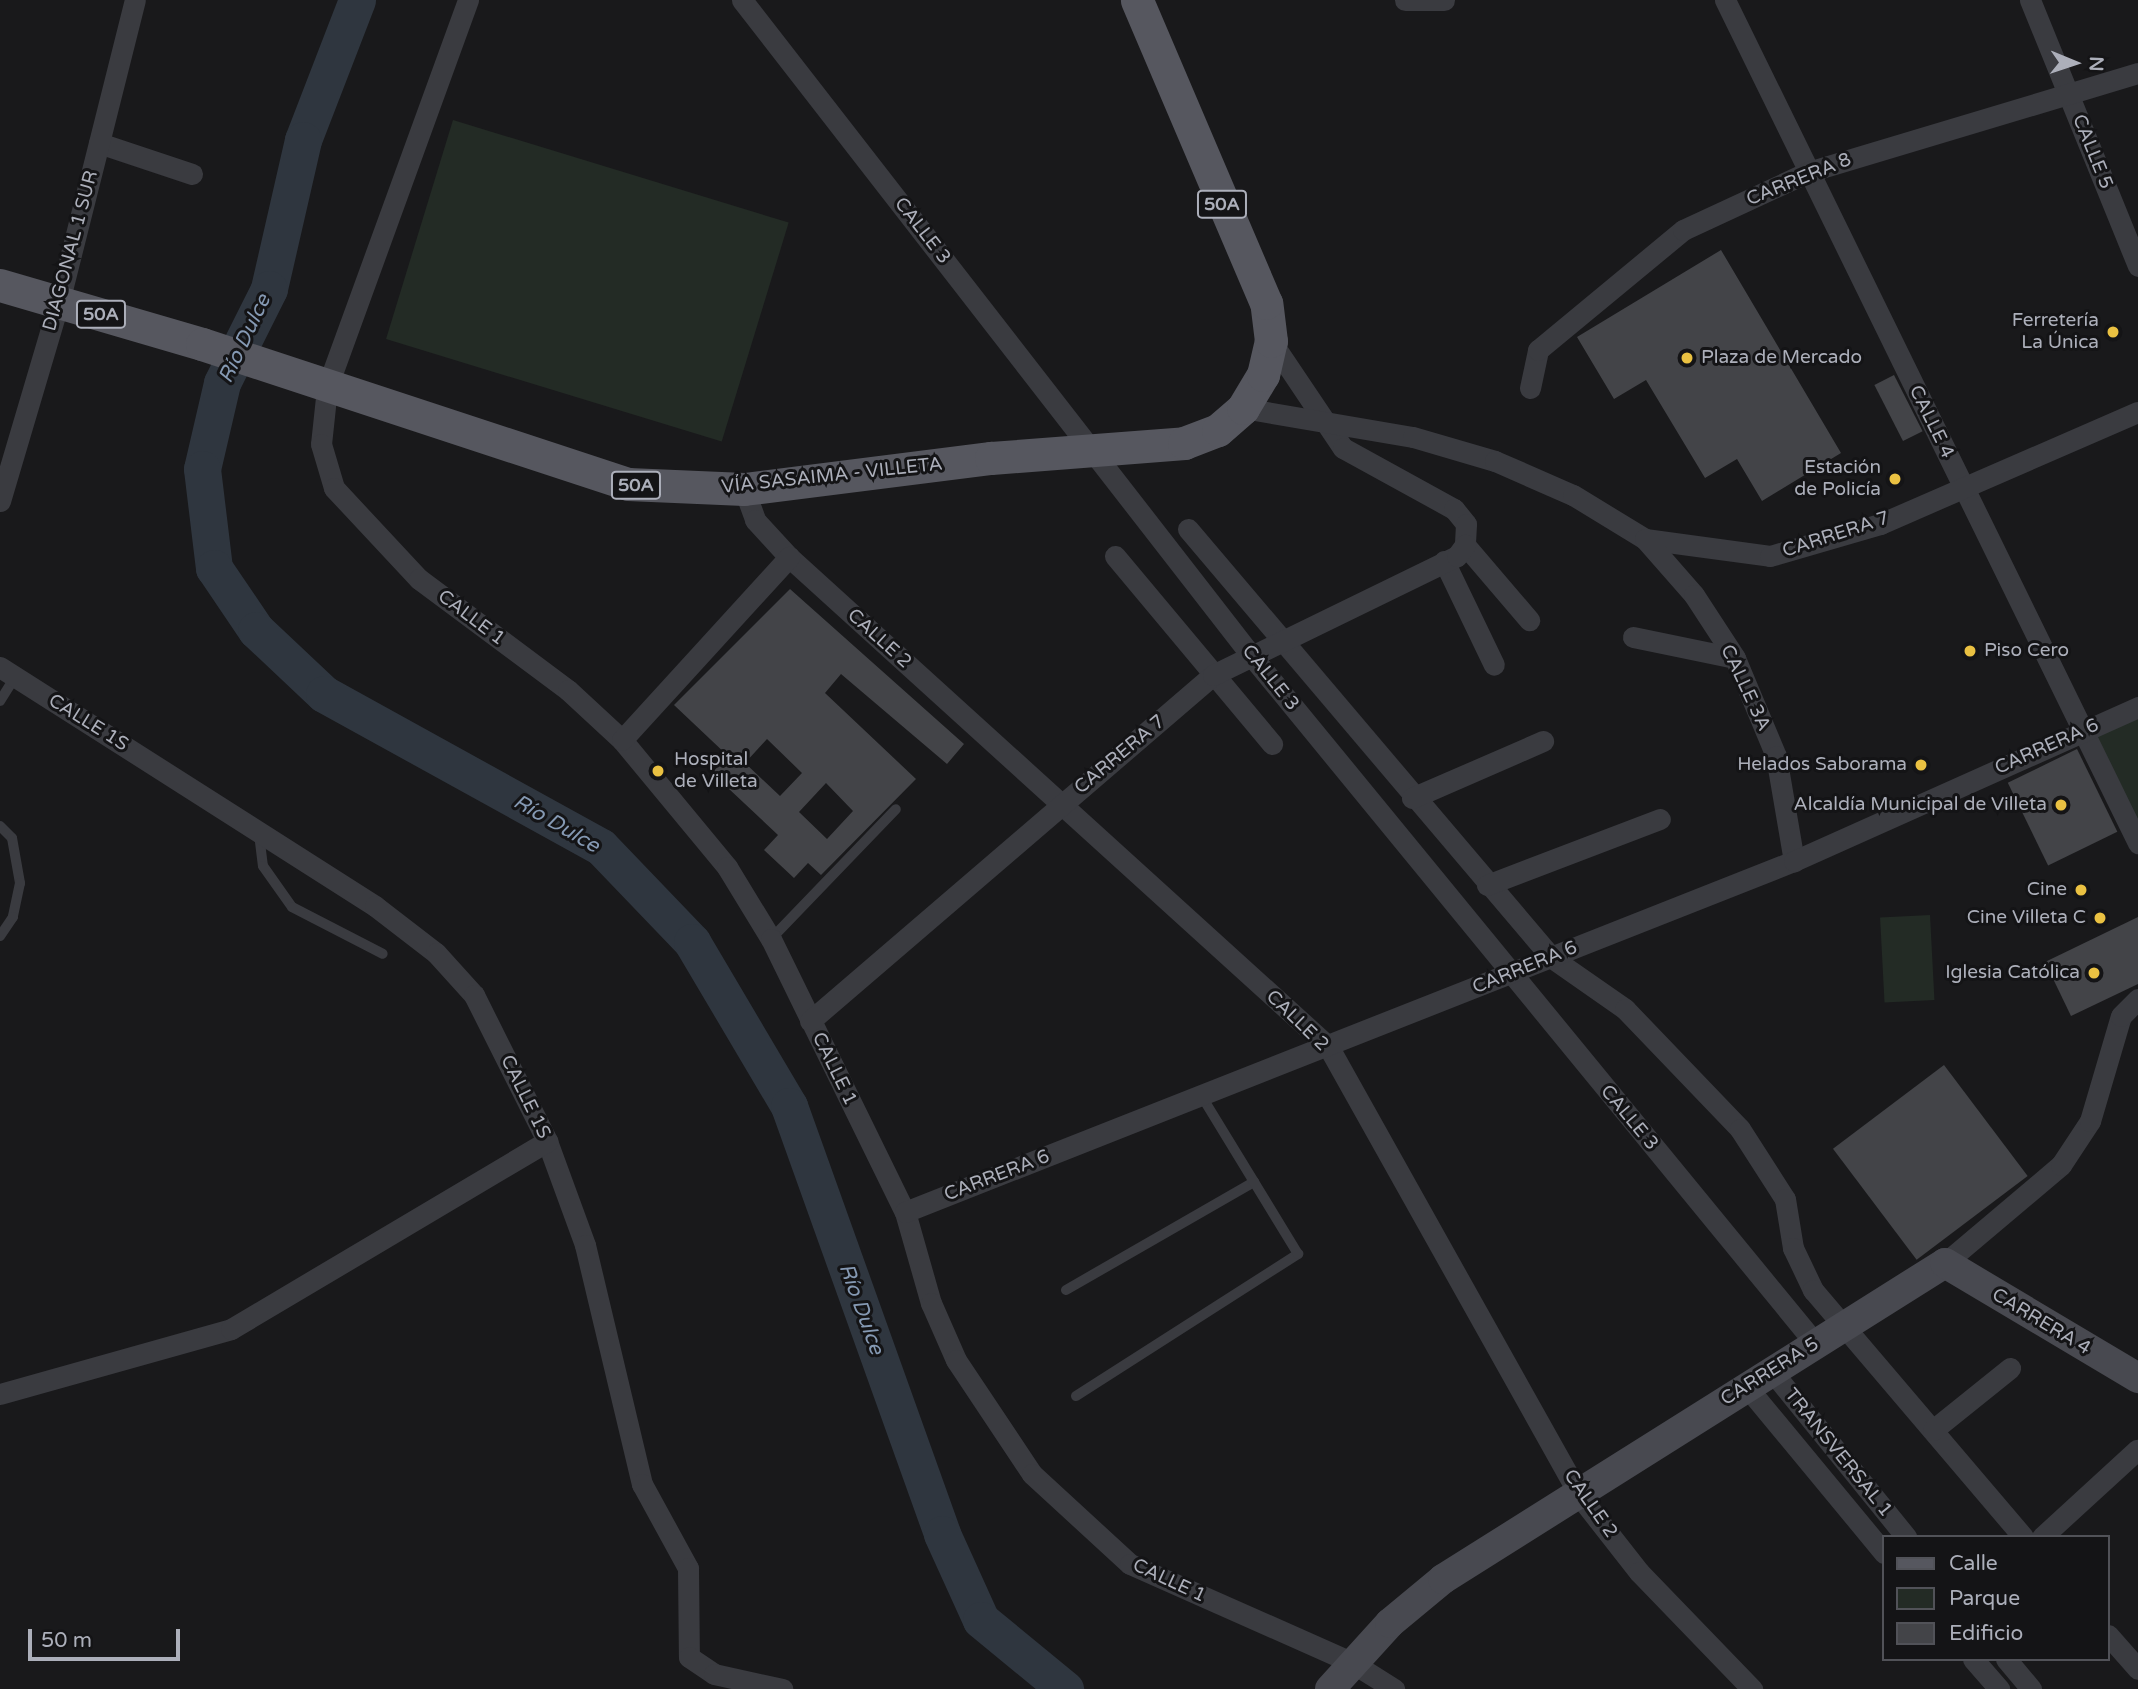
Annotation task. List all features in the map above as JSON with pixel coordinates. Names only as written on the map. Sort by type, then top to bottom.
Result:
[{"type":"main road","name":"VÍA SASAIMA - VILLETA","points":[[0,285],[202,344],[296,378],[628,484],[744,489],[991,458],[1184,443],[1218,429],[1243,408],[1263,375],[1270,341],[1266,303],[1137,0]]},
{"type":"street","name":"DIAGONAL 1 SUR","points":[[0,501],[59,302],[135,0]]},
{"type":"street","name":"CALLE 1","points":[[468,0],[327,388],[321,444],[334,488],[419,579],[568,690],[622,740],[727,867],[771,939],[905,1212],[931,1303],[956,1360],[1031,1474],[1080,1524],[1130,1564],[1351,1662],[1394,1689]]},
{"type":"street","name":"CALLE 3","points":[[742,0],[1250,654],[1815,1343]]},
{"type":"street","points":[[1405,0],[1444,0]]},
{"type":"street","name":"CALLE 4","points":[[1726,0],[2138,842]]},
{"type":"street","name":"CALLE 5","points":[[2030,0],[2138,266]]},
{"type":"street","name":"CARRERA 8","points":[[1530,388],[1538,351],[1626,272],[1683,230],[1808,172],[2067,91],[2138,73]]},
{"type":"street","points":[[99,143],[192,174]]},
{"type":"street","points":[[1270,341],[1329,424],[1360,461],[1454,509],[1466,524],[1465,545],[1530,620]]},
{"type":"street","name":"CARRERA 7","points":[[1243,408],[1412,437],[1495,461],[1573,495],[1644,539],[1770,556],[1880,524],[2138,412]]},
{"type":"street","name":"CALLE 2","points":[[744,489],[755,520],[789,557],[1328,1046],[1581,1498],[1639,1572],[1752,1689]]},
{"type":"street","name":"CALLE 3","points":[[1188,528],[1412,798],[1552,958],[1625,1009],[1740,1129],[1785,1199],[1800,1268],[1842,1327],[2021,1535]]},
{"type":"street","name":"CALLE 3A","points":[[1644,539],[1694,595],[1735,658],[1776,756],[1794,861]]},
{"type":"street","name":"CARRERA 7","points":[[810,1021],[1213,675],[1278,638],[1444,561],[1465,545]]},
{"type":"street","points":[[1115,556],[1272,744]]},
{"type":"street","points":[[622,740],[789,557]]},
{"type":"street","points":[[1444,561],[1493,665]]},
{"type":"street","points":[[1633,637],[1735,658]]},
{"type":"street","name":"CALLE 1S","points":[[8,672],[258,831],[436,953],[474,995],[547,1141],[585,1245],[642,1484],[688,1568],[689,1657],[714,1674],[782,1689]]},
{"type":"street","name":"CARRERA 6","points":[[905,1212],[1794,861],[2138,707]]},
{"type":"street","points":[[1412,798],[1544,741]]},
{"type":"street","points":[[1487,885],[1660,819]]},
{"type":"street","name":"CARRERA 5","points":[[1330,1689],[1351,1662],[1443,1580],[1581,1498],[1746,1386],[1945,1263],[2061,1165],[2090,1121],[2121,1016],[2138,999]]},
{"type":"street","points":[[0,1394],[231,1329],[547,1141]]},
{"type":"street","name":"CARRERA 4","points":[[1945,1263],[2138,1378]]},
{"type":"street","points":[[1933,1430],[2010,1368]]},
{"type":"street","name":"TRANSVERSAL 1","points":[[1771,1370],[1904,1535]]},
{"type":"street","name":"TRANSVERSAL 1","points":[[1746,1386],[1882,1551]]},
{"type":"street","points":[[2044,1535],[2137,1450]]},
{"type":"street","points":[[2110,1637],[2138,1669]]},
{"type":"street","points":[[1975,1661],[1999,1689]]},
{"type":"street","points":[[2008,1661],[2031,1689]]},
{"type":"lane","points":[[0,701],[8,672]]},
{"type":"lane","points":[[771,939],[896,809]]},
{"type":"lane","points":[[0,826],[12,838],[20,883],[13,917],[0,936]]},
{"type":"lane","points":[[258,831],[263,866],[292,907],[383,954]]},
{"type":"lane","points":[[1076,1396],[1298,1254],[1201,1096]]},
{"type":"lane","points":[[1066,1290],[1254,1182]]},
{"type":"green space","points":[[453,120],[789,223],[722,442],[386,339]]},
{"type":"green space","points":[[2138,707],[2138,843],[2083,730]]},
{"type":"green space","points":[[1930,915],[1934,1000],[1885,1003],[1880,918]]},
{"type":"building","name":"Plaza de Mercado","points":[[1721,250],[1841,453],[1762,501],[1737,459],[1705,478],[1646,380],[1614,399],[1577,337]]},
{"type":"building","points":[[1894,375],[1923,431],[1903,441],[1874,385]]},
{"type":"building","points":[[790,589],[964,744],[947,764],[841,674],[825,693],[916,779],[821,875],[808,863],[794,878],[764,850],[778,835],[712,773],[728,756],[674,705]],"holes":[[[767,739],[802,773],[780,796],[745,763]],[[826,783],[853,811],[827,839],[799,812]]]},
{"type":"building","name":"Alcaldía Municipal de Villeta","points":[[2077,749],[2117,832],[2048,865],[2008,783]]},
{"type":"building","name":"Iglesia Católica","points":[[2138,917],[2138,984],[2071,1016],[2045,962]]},
{"type":"building","points":[[1944,1065],[2028,1176],[1917,1260],[1833,1149]]},
{"type":"waterway","name":"Río Dulce","points":[[357,0],[303,140],[269,289],[222,383],[202,469],[214,568],[256,630],[324,694],[601,847],[692,942],[789,1106],[942,1534],[981,1620],[1065,1689]]},
{"type":"place","name":"Ferretería La Única","points":[[2113,332]]},
{"type":"place","name":"Plaza de Mercado","points":[[1687,358]]},
{"type":"place","name":"Estación de Policía","points":[[1895,479]]},
{"type":"place","name":"Piso Cero","points":[[1970,651]]},
{"type":"place","name":"Helados Saborama","points":[[1921,765]]},
{"type":"place","name":"Hospital de Villeta","points":[[658,771]]},
{"type":"place","name":"Alcaldía Municipal de Villeta","points":[[2061,805]]},
{"type":"place","name":"Cine","points":[[2081,890]]},
{"type":"place","name":"Cine Villeta C","points":[[2100,918]]},
{"type":"place","name":"Iglesia Católica","points":[[2094,973]]}]
